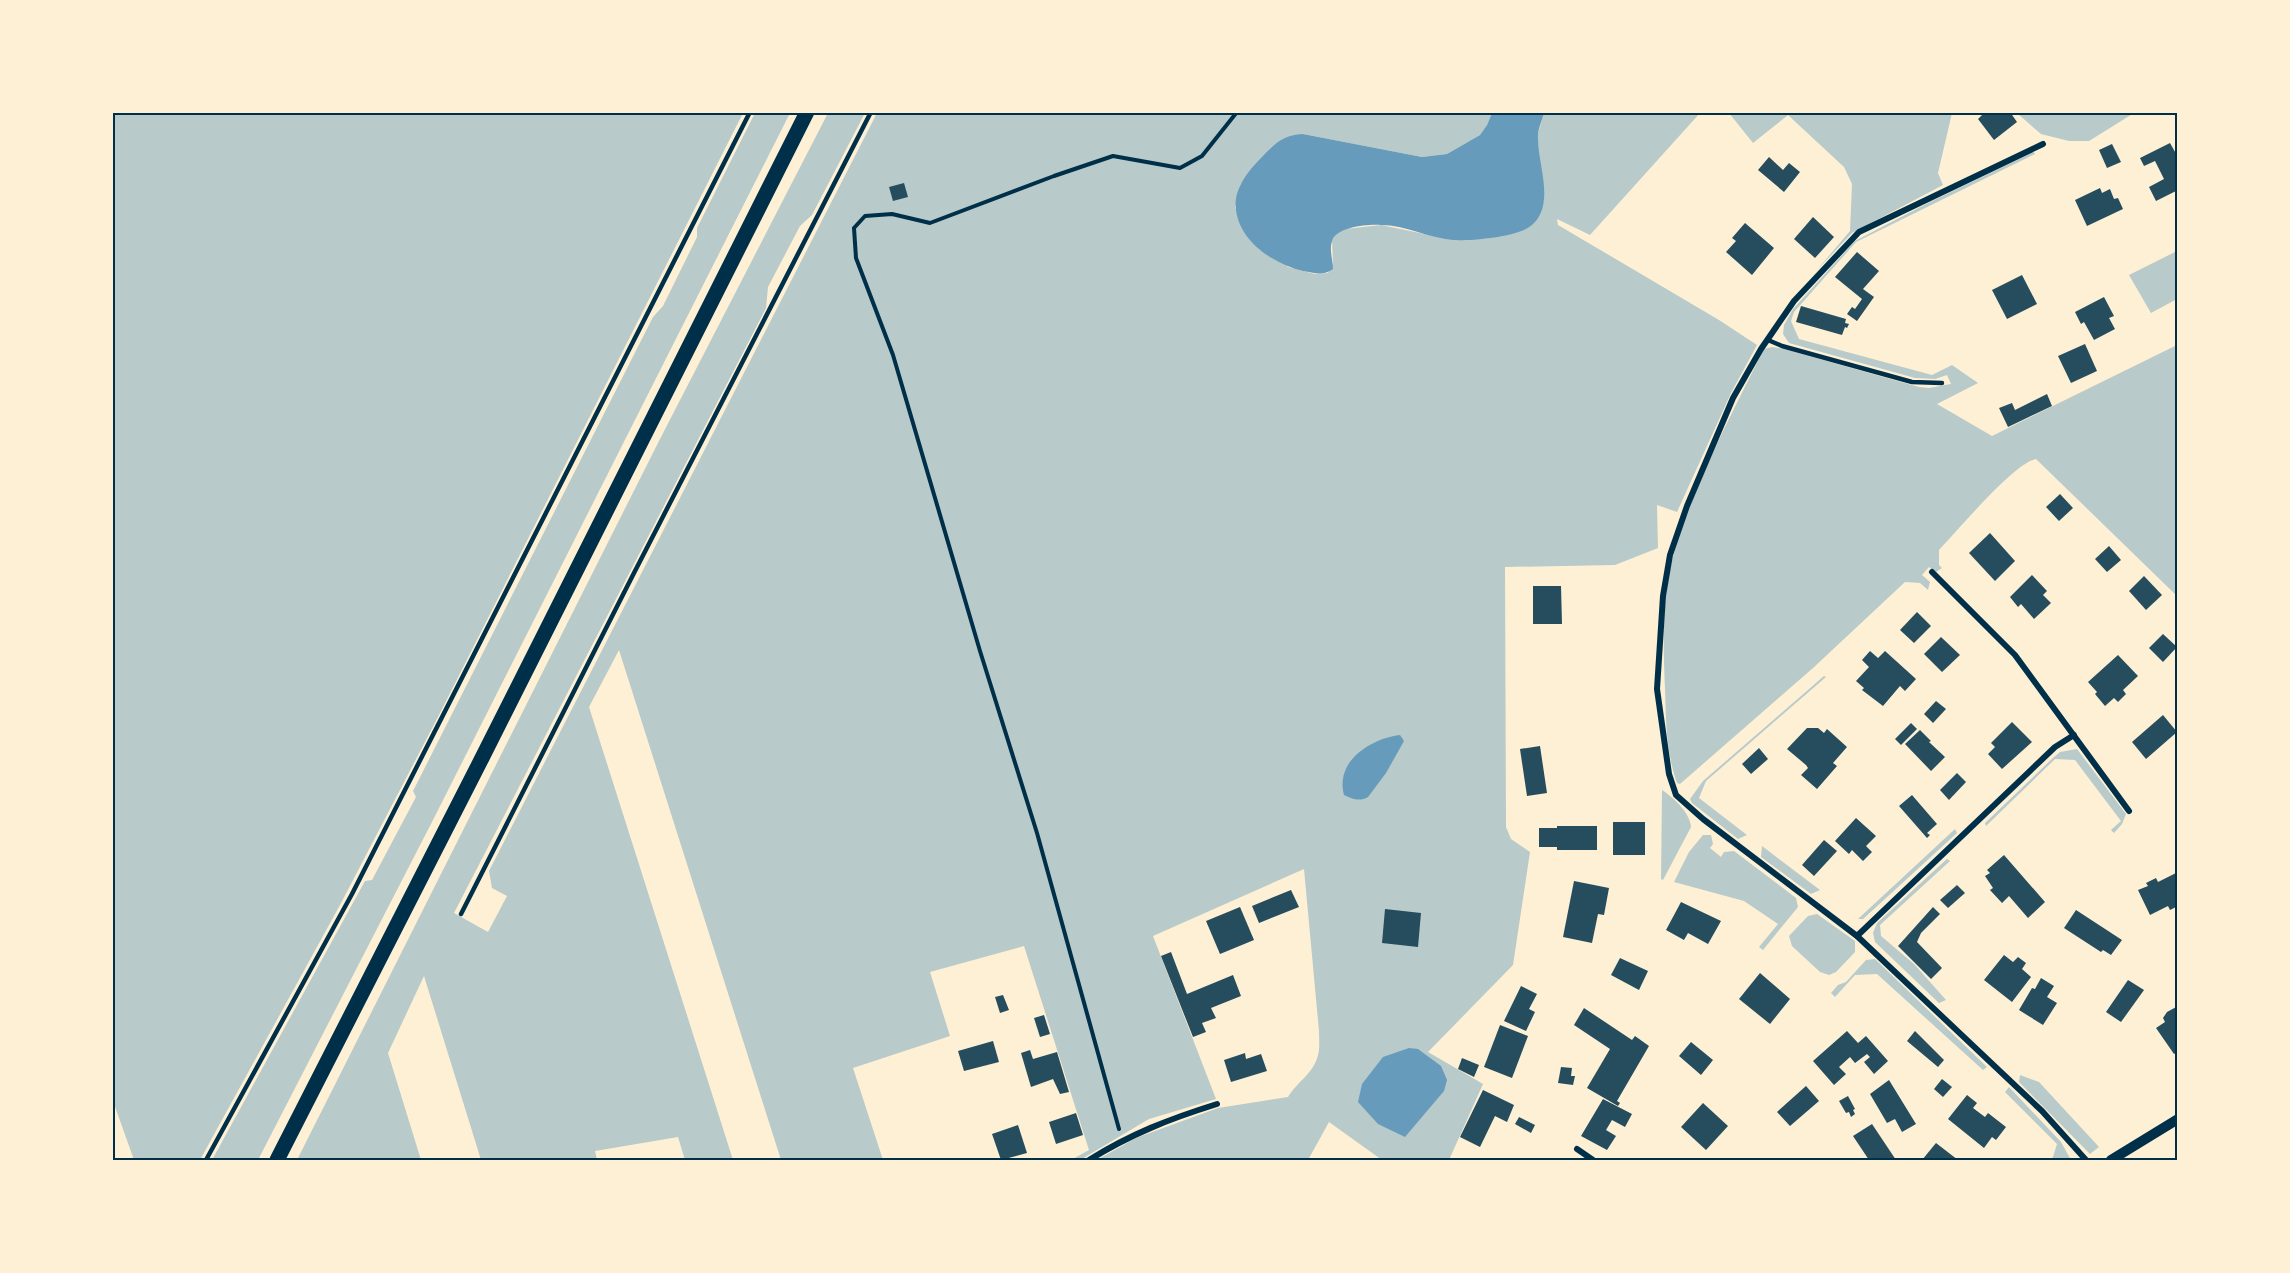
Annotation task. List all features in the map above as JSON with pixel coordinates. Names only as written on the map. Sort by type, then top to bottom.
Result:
[{"type":"main road","points":[[277,1161],[807,112]]},
{"type":"street","points":[[2043,144],[1859,232],[1794,301],[1732,398],[1687,506],[1670,555],[1663,596],[1657,689],[1669,774],[1676,795],[1703,819],[1857,936],[2042,1111],[2086,1161]]},
{"type":"street","points":[[1932,572],[2014,655],[2129,812]]},
{"type":"street","points":[[1857,936],[2055,747],[2074,735]]},
{"type":"street","points":[[1089,1161],[1122,1140],[1175,1117],[1217,1104]]},
{"type":"street","points":[[2111,1161],[2178,1119]]},
{"type":"street","points":[[1577,1149],[1593,1161]]},
{"type":"lane","points":[[206,1161],[352,894],[750,112]]},
{"type":"lane","points":[[461,914],[871,112]]},
{"type":"lane","points":[[1768,340],[1782,346],[1912,382],[1942,383]]},
{"type":"path","points":[[1122,1140],[1037,833],[980,651],[893,355],[856,258],[854,228],[865,216],[892,214],[930,223],[1113,156],[1180,168],[1202,156],[1237,112]]},
{"type":"shaded area","points":[[113,112],[743,113],[440,713],[340,905],[200,1160],[134,1160],[113,1101]]},
{"type":"shaded area","points":[[755,113],[790,113],[433,820],[258,1160],[212,1160],[365,881],[372,880],[416,797],[413,791],[653,317],[663,306],[697,237],[697,228]]},
{"type":"shaded area","points":[[828,113],[865,113],[812,215],[800,226],[768,287],[766,308],[454,913],[488,932],[507,896],[492,888],[489,871],[877,113],[1492,113],[1480,135],[1447,154],[1422,157],[1303,134],[1241,184],[1235,208],[1288,267],[1315,274],[1328,273],[1333,263],[1332,240],[1336,234],[1345,229],[1381,225],[1454,240],[1491,238],[1519,231],[1544,200],[1537,137],[1544,113],[1700,113],[1590,235],[1557,219],[1558,225],[1757,345],[1731,393],[1677,512],[1657,505],[1658,548],[1615,565],[1505,567],[1506,827],[1511,839],[1530,852],[1513,965],[1428,1052],[1483,1084],[1449,1160],[1382,1160],[1329,1122],[1308,1160],[1097,1160],[1136,1138],[1218,1108],[1288,1097],[1313,1067],[1319,1052],[1319,1031],[1304,869],[1153,936],[1216,1099],[1149,1119],[1080,1160],[1071,1160],[1089,1150],[1024,946],[930,972],[950,1036],[853,1068],[883,1160],[781,1160],[619,650],[589,707],[733,1160],[685,1160],[678,1137],[595,1151],[597,1160],[481,1160],[424,976],[388,1053],[421,1160],[297,1160],[660,439]]},
{"type":"shaded area","points":[[1729,113],[1952,113],[1938,173],[1943,185],[1852,233],[1817,270],[1850,231],[1852,184],[1844,167],[1788,115],[1753,143]]},
{"type":"shaded area","points":[[2017,113],[2134,113],[2089,141],[2069,141],[2041,134]]},
{"type":"shaded area","points":[[2034,152],[2035,154],[1856,242],[1794,312],[1791,321],[1799,339],[1932,375],[1952,365],[1978,383],[1937,404],[1992,436],[2177,345],[2177,596],[2036,459],[2027,463],[2001,484],[1939,550],[1939,565],[1942,568],[1936,572],[1929,567],[1922,575],[1930,582],[1928,590],[1920,583],[1905,582],[1813,668],[1680,784],[1677,783],[1667,736],[1664,672],[1664,620],[1670,569],[1692,500],[1764,349],[1772,347],[1784,349],[1919,387],[1929,388],[1951,384],[1947,375],[1935,379],[1915,378],[1789,343],[1783,334],[1784,325],[1793,309],[1855,241]]},
{"type":"shaded area","points":[[2177,251],[2177,299],[2151,313],[2129,275]]},
{"type":"shaded area","points":[[1824,676],[1826,677],[1706,781],[1699,798],[1747,835],[1738,839],[1690,799],[1703,781]]},
{"type":"shaded area","points":[[2077,749],[2126,814],[2122,824],[2114,833],[2111,830],[2121,821],[2075,760],[2055,759],[1986,826],[1985,823],[2054,757],[2060,752]]},
{"type":"shaded area","points":[[1662,790],[1685,811],[1691,827],[1663,880],[1661,879]]},
{"type":"shaded area","points":[[1955,829],[1957,833],[1863,919],[1858,919]]},
{"type":"shaded area","points":[[1703,835],[1711,835],[1713,844],[1710,848],[1721,857],[1724,852],[1734,851],[1796,898],[1798,907],[1763,950],[1759,947],[1778,924],[1744,901],[1674,882],[1689,852]]},
{"type":"shaded area","points":[[1762,846],[1820,890],[1811,894],[1761,857]]},
{"type":"shaded area","points":[[1947,859],[1950,861],[1880,925],[1881,936],[1914,964],[1946,1000],[1939,1003],[1875,942],[1873,933],[1877,923]]},
{"type":"shaded area","points":[[1817,914],[1855,941],[1855,952],[1836,972],[1829,975],[1820,972],[1792,946],[1789,936],[1808,916]]},
{"type":"shaded area","points":[[1875,959],[1987,1067],[1983,1070],[1877,974],[1855,975],[1835,997],[1831,993],[1838,985],[1846,982],[1866,960]]},
{"type":"shaded area","points":[[2020,1075],[2039,1082],[2099,1147],[2090,1154],[2019,1082]]},
{"type":"shaded area","points":[[2009,1087],[2061,1142],[2071,1160],[2052,1160],[2057,1144],[2005,1092]]},
{"type":"water","points":[[1492,113],[1544,113],[1538,136],[1544,183],[1543,206],[1533,224],[1518,232],[1483,239],[1453,240],[1390,226],[1353,227],[1335,236],[1331,248],[1333,269],[1326,273],[1319,273],[1292,268],[1270,257],[1251,242],[1239,222],[1236,203],[1242,181],[1261,158],[1284,138],[1303,134],[1422,157],[1447,154],[1480,135]]},
{"type":"water","points":[[1400,735],[1404,741],[1386,773],[1368,797],[1356,799],[1344,795],[1345,772],[1357,754],[1377,741]]},
{"type":"water","points":[[1409,1048],[1418,1049],[1441,1066],[1447,1080],[1444,1091],[1405,1137],[1378,1124],[1358,1102],[1362,1084],[1383,1057]]},
{"type":"building","points":[[1982,112],[2010,112],[2017,122],[1994,140],[1978,119],[1983,114]]},
{"type":"building","points":[[2170,143],[2178,157],[2178,190],[2156,201],[2149,187],[2164,179],[2155,161],[2144,166],[2140,158]]},
{"type":"building","points":[[2112,144],[2121,162],[2107,168],[2099,150]]},
{"type":"building","points":[[1769,157],[1783,170],[1789,163],[1800,172],[1784,192],[1758,170]]},
{"type":"building","points":[[904,183],[908,197],[893,201],[889,187]]},
{"type":"building","points":[[2100,188],[2102,193],[2110,189],[2114,199],[2118,198],[2123,209],[2087,226],[2075,200]]},
{"type":"building","points":[[1813,217],[1834,237],[1815,258],[1794,239]]},
{"type":"building","points":[[1745,223],[1774,248],[1752,275],[1726,252],[1736,241],[1732,238]]},
{"type":"building","points":[[1857,252],[1879,271],[1863,289],[1874,297],[1857,321],[1847,314],[1852,307],[1855,309],[1862,299],[1835,277]]},
{"type":"building","points":[[2022,275],[2037,304],[2007,319],[1992,290]]},
{"type":"building","points":[[2104,297],[2114,316],[2109,318],[2115,329],[2094,340],[2084,322],[2081,324],[2075,312]]},
{"type":"building","points":[[1801,306],[1846,319],[1845,323],[1849,324],[1842,335],[1796,322]]},
{"type":"building","points":[[2085,344],[2097,371],[2071,383],[2058,356]]},
{"type":"building","points":[[2047,394],[2052,406],[2008,427],[1999,408],[2012,403],[2015,410]]},
{"type":"building","points":[[2060,494],[2073,508],[2059,521],[2046,507]]},
{"type":"building","points":[[1990,533],[2015,561],[1995,581],[1969,553]]},
{"type":"building","points":[[2109,546],[2121,560],[2107,572],[2095,559]]},
{"type":"building","points":[[2032,575],[2047,591],[2043,595],[2051,603],[2034,619],[2021,604],[2018,607],[2010,597]]},
{"type":"building","points":[[2144,576],[2162,595],[2146,610],[2129,591]]},
{"type":"building","points":[[1533,586],[1561,586],[1562,624],[1533,624]]},
{"type":"building","points":[[1917,612],[1931,626],[1914,643],[1900,630]]},
{"type":"building","points":[[2163,634],[2177,647],[2163,662],[2149,648]]},
{"type":"building","points":[[1941,637],[1960,655],[1942,672],[1924,654]]},
{"type":"building","points":[[1870,651],[1878,658],[1885,651],[1916,679],[1905,691],[1900,686],[1883,706],[1862,690],[1864,688],[1856,681],[1869,667],[1862,660]]},
{"type":"building","points":[[2118,655],[2138,676],[2123,690],[2126,694],[2118,702],[2114,698],[2105,706],[2088,682]]},
{"type":"building","points":[[1936,701],[1946,709],[1933,723],[1924,714]]},
{"type":"building","points":[[2163,715],[2177,732],[2146,759],[2132,742]]},
{"type":"building","points":[[2012,722],[2032,742],[2002,769],[1988,754],[1995,747],[1991,743]]},
{"type":"building","points":[[1911,723],[1917,729],[1901,745],[1895,739]]},
{"type":"building","points":[[1807,728],[1818,728],[1824,733],[1827,729],[1847,747],[1833,763],[1837,766],[1817,789],[1801,775],[1808,768],[1806,765],[1787,749]]},
{"type":"building","points":[[1920,730],[1945,757],[1931,771],[1905,744]]},
{"type":"building","points":[[1540,746],[1547,793],[1527,796],[1520,749]]},
{"type":"building","points":[[1759,748],[1768,759],[1751,774],[1742,764]]},
{"type":"building","points":[[1957,773],[1966,782],[1949,800],[1940,790]]},
{"type":"building","points":[[1912,795],[1937,824],[1927,833],[1930,835],[1927,838],[1899,806]]},
{"type":"building","points":[[1856,818],[1876,836],[1866,846],[1872,852],[1863,861],[1852,850],[1849,854],[1835,841]]},
{"type":"building","points":[[1613,822],[1645,822],[1645,855],[1613,855]]},
{"type":"building","points":[[1557,826],[1597,826],[1597,850],[1557,850],[1557,847],[1539,847],[1539,828],[1557,828]]},
{"type":"building","points":[[1824,840],[1837,851],[1814,876],[1802,865]]},
{"type":"building","points":[[2004,855],[2045,902],[2028,918],[2009,896],[2002,903],[1990,890],[1993,888],[1985,876],[1990,873],[1987,870]]},
{"type":"building","points":[[2178,872],[2178,906],[2170,910],[2168,906],[2150,915],[2138,890],[2148,886],[2146,883],[2156,878],[2158,882]]},
{"type":"building","points":[[1574,881],[1609,888],[1604,915],[1598,914],[1592,943],[1563,937]]},
{"type":"building","points":[[1957,885],[1965,893],[1948,908],[1940,900]]},
{"type":"building","points":[[1291,890],[1299,907],[1259,923],[1252,906]]},
{"type":"building","points":[[1681,902],[1721,921],[1708,944],[1688,933],[1684,940],[1666,930]]},
{"type":"building","points":[[1240,907],[1254,940],[1220,954],[1206,921]]},
{"type":"building","points":[[1933,907],[1940,914],[1921,933],[1917,942],[1942,968],[1931,979],[1898,946]]},
{"type":"building","points":[[1385,909],[1421,913],[1418,947],[1382,943]]},
{"type":"building","points":[[2076,910],[2122,940],[2111,955],[2103,950],[2101,952],[2064,928]]},
{"type":"building","points":[[1171,952],[1187,994],[1233,975],[1241,996],[1211,1008],[1216,1018],[1202,1023],[1206,1032],[1193,1037],[1161,956]]},
{"type":"building","points":[[2004,955],[2013,962],[2018,957],[2026,963],[2022,969],[2031,977],[2012,1002],[1984,980]]},
{"type":"building","points":[[1620,958],[1648,971],[1639,990],[1611,975]]},
{"type":"building","points":[[1760,973],[1790,999],[1770,1024],[1739,999]]},
{"type":"building","points":[[2041,978],[2054,986],[2047,997],[2057,1003],[2043,1025],[2019,1010]]},
{"type":"building","points":[[2128,980],[2144,990],[2121,1022],[2106,1012]]},
{"type":"building","points":[[1521,986],[1537,994],[1529,1009],[1535,1012],[1526,1031],[1504,1021]]},
{"type":"building","points":[[1003,995],[1009,1010],[1000,1013],[995,997]]},
{"type":"building","points":[[2178,1006],[2178,1052],[2174,1054],[2156,1028],[2165,1022],[2163,1018],[2167,1012]]},
{"type":"building","points":[[1584,1008],[1632,1040],[1635,1036],[1649,1046],[1617,1101],[1620,1103],[1618,1106],[1587,1088],[1610,1049],[1574,1025]]},
{"type":"building","points":[[1044,1015],[1050,1034],[1040,1037],[1034,1018]]},
{"type":"building","points":[[1500,1025],[1528,1036],[1512,1078],[1484,1067]]},
{"type":"building","points":[[1847,1031],[1858,1043],[1866,1036],[1888,1061],[1874,1074],[1864,1062],[1870,1057],[1867,1054],[1855,1063],[1850,1057],[1839,1067],[1846,1074],[1834,1085],[1813,1061]]},
{"type":"building","points":[[1915,1031],[1944,1060],[1938,1067],[1907,1041]]},
{"type":"building","points":[[993,1041],[999,1062],[964,1071],[958,1051]]},
{"type":"building","points":[[1691,1042],[1713,1060],[1701,1075],[1679,1056]]},
{"type":"building","points":[[1030,1050],[1033,1059],[1057,1052],[1069,1092],[1060,1094],[1053,1079],[1031,1087],[1021,1053]]},
{"type":"building","points":[[1245,1053],[1246,1059],[1261,1054],[1267,1071],[1231,1082],[1224,1060]]},
{"type":"building","points":[[1462,1058],[1479,1065],[1474,1077],[1458,1069]]},
{"type":"building","points":[[1561,1067],[1572,1068],[1571,1076],[1575,1076],[1573,1085],[1558,1083]]},
{"type":"building","points":[[1942,1079],[1952,1087],[1943,1097],[1934,1089]]},
{"type":"building","points":[[1889,1080],[1916,1124],[1902,1132],[1895,1119],[1887,1123],[1870,1094]]},
{"type":"building","points":[[1806,1086],[1819,1101],[1790,1126],[1777,1112]]},
{"type":"building","points":[[1483,1090],[1514,1105],[1507,1122],[1495,1116],[1480,1147],[1460,1137]]},
{"type":"building","points":[[1967,1095],[1977,1103],[1973,1108],[1985,1117],[1988,1113],[2006,1127],[1996,1140],[1992,1137],[1984,1148],[1948,1119]]},
{"type":"building","points":[[1848,1096],[1855,1109],[1853,1110],[1855,1114],[1851,1117],[1839,1101]]},
{"type":"building","points":[[1603,1099],[1632,1114],[1625,1127],[1612,1120],[1606,1130],[1616,1136],[1607,1150],[1581,1136]]},
{"type":"building","points":[[1703,1103],[1728,1126],[1706,1150],[1681,1127]]},
{"type":"building","points":[[1076,1113],[1083,1135],[1056,1144],[1049,1122]]},
{"type":"building","points":[[1519,1117],[1535,1125],[1531,1133],[1515,1124]]},
{"type":"building","points":[[1872,1124],[1896,1160],[1869,1160],[1853,1136]]},
{"type":"building","points":[[1018,1125],[1027,1153],[1001,1160],[992,1134]]},
{"type":"building","points":[[1936,1143],[1958,1160],[1922,1160]]}]
